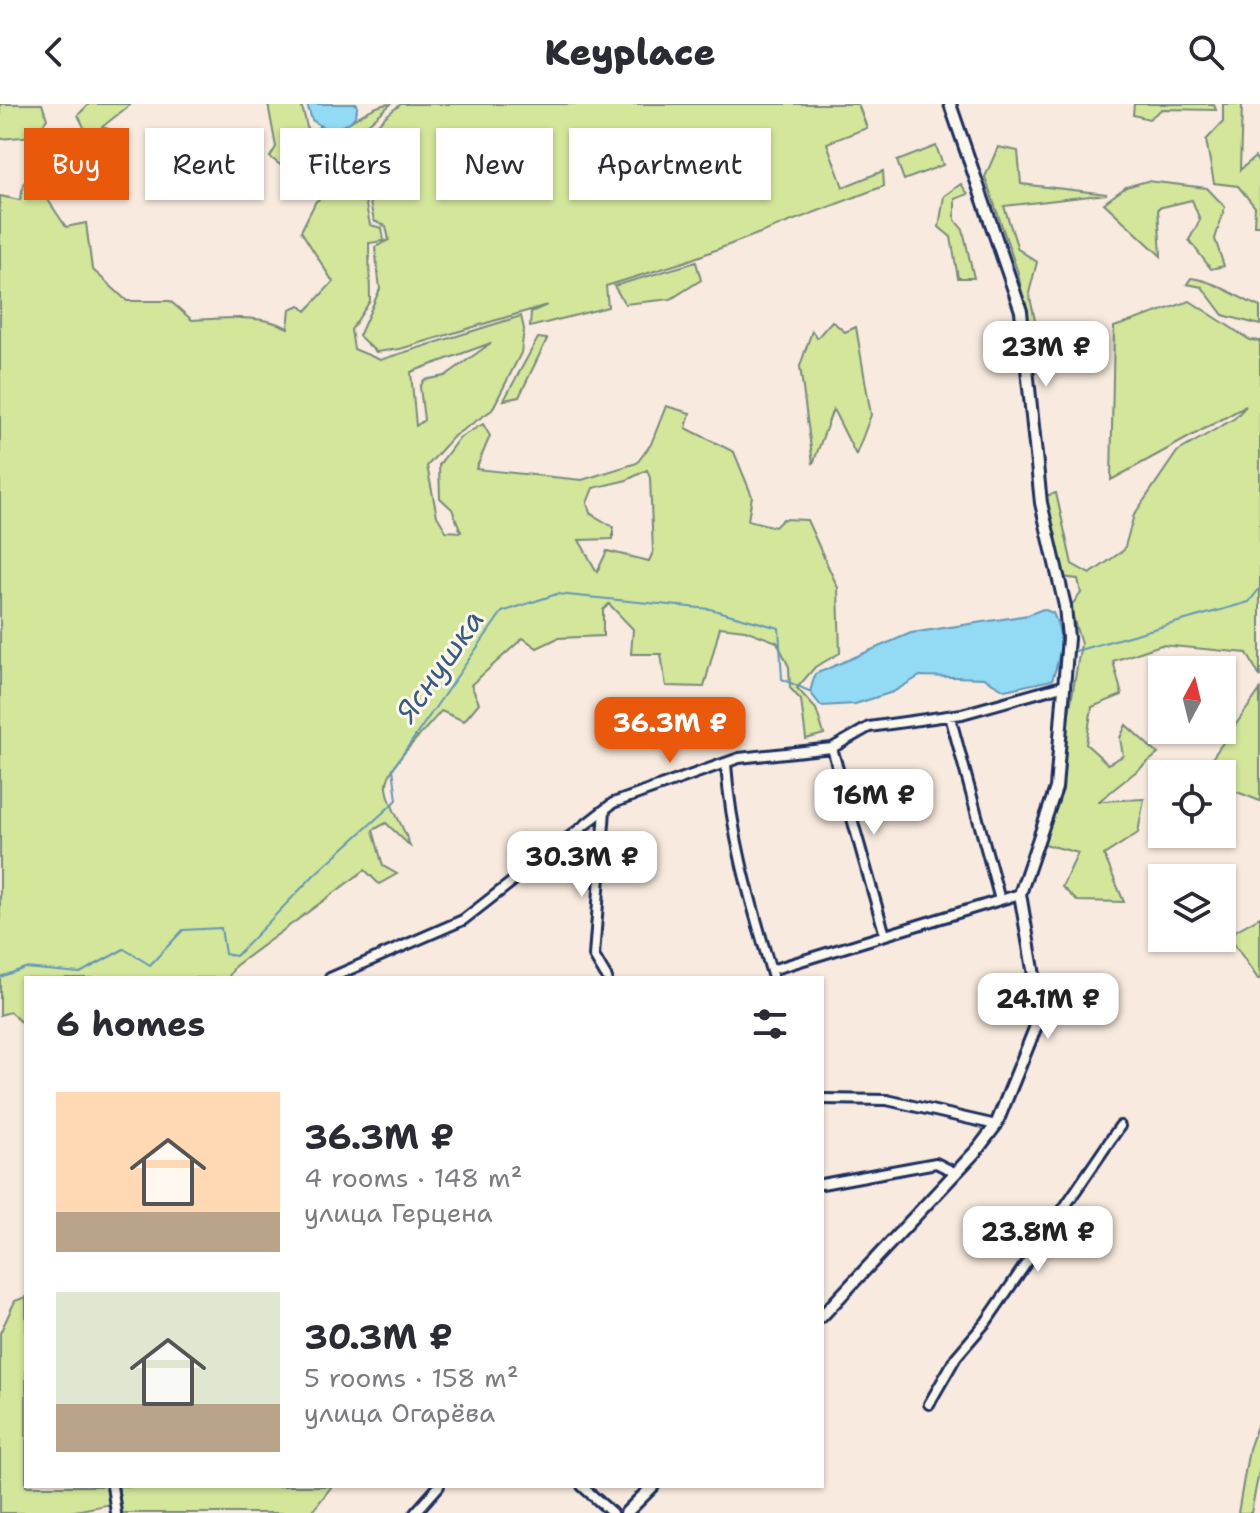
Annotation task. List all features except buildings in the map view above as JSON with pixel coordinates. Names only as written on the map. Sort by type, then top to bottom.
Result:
[{"type":"street","points":[[824,1314],[956,1173],[996,1125],[1038,1021],[1036,987],[1020,894],[1056,788],[1068,638],[1065,606],[1041,503],[1021,311],[950,104]]},
{"type":"street","points":[[335,976],[463,920],[613,803],[739,758],[832,748],[869,727],[950,716],[1062,686]]},
{"type":"street","points":[[950,716],[1000,900]]},
{"type":"street","points":[[832,748],[885,935]]},
{"type":"street","points":[[726,764],[730,815],[745,889],[772,974],[885,935],[1020,894]]},
{"type":"street","points":[[605,810],[594,956],[606,976]]},
{"type":"street","points":[[824,1099],[887,1100],[996,1125]]},
{"type":"street","points":[[929,1404],[956,1357],[986,1322],[1120,1126]]},
{"type":"street","points":[[824,1184],[936,1163],[956,1173]]},
{"type":"street","points":[[112,1488],[116,1513]]},
{"type":"street","points":[[415,1513],[437,1488]]},
{"type":"street","points":[[584,1488],[612,1513]]},
{"type":"street","points":[[626,1513],[651,1488]]},
{"type":"green space","points":[[0,104],[42,104],[47,119],[40,128],[24,128],[24,137],[0,139]]},
{"type":"green space","points":[[89,104],[131,104],[102,127],[105,128],[84,128],[78,115]]},
{"type":"green space","points":[[268,104],[300,104],[307,128],[280,128],[280,165],[270,157],[276,147]]},
{"type":"green space","points":[[391,104],[366,126],[328,128],[346,124],[381,105]]},
{"type":"green space","points":[[401,104],[858,104],[867,128],[827,143],[843,187],[883,171],[884,186],[684,262],[606,286],[608,307],[530,327],[531,312],[547,305],[400,349],[376,352],[359,336],[380,289],[375,247],[389,240],[386,226],[374,221],[369,200],[420,200],[420,128],[376,128]]},
{"type":"green space","points":[[1134,104],[1214,104],[1216,110],[1162,109],[1149,119],[1133,115]]},
{"type":"green space","points":[[1223,104],[1242,104],[1240,170],[1255,157],[1260,165],[1260,225],[1254,225],[1255,207],[1238,186],[1214,183],[1206,140],[1223,122]]},
{"type":"green space","points":[[936,146],[943,165],[904,180],[897,161]]},
{"type":"green space","points":[[998,147],[1018,151],[1021,184],[1107,194],[1004,206],[1018,249],[1037,262],[1029,293],[1046,370],[1037,369],[1018,273],[985,177]]},
{"type":"green space","points":[[1147,181],[1207,188],[1225,207],[1215,239],[1224,266],[1211,269],[1189,240],[1200,220],[1192,200],[1158,208],[1161,256],[1104,203],[1126,187]]},
{"type":"green space","points":[[24,183],[24,200],[48,200],[66,227],[86,223],[92,269],[127,301],[170,301],[192,320],[254,319],[288,328],[290,309],[300,305],[306,311],[333,282],[301,231],[316,201],[365,200],[370,225],[382,228],[384,241],[369,243],[370,301],[351,330],[354,349],[380,360],[521,316],[524,329],[521,353],[492,410],[454,436],[427,466],[437,516],[446,531],[461,532],[452,509],[440,498],[439,465],[459,438],[483,424],[490,436],[476,469],[582,480],[637,463],[651,444],[666,406],[690,413],[686,428],[734,452],[752,496],[748,520],[775,527],[783,519],[807,520],[838,588],[840,653],[815,667],[797,688],[816,709],[824,734],[806,739],[801,700],[790,688],[789,667],[777,642],[745,630],[720,627],[704,687],[666,686],[661,654],[631,654],[633,629],[609,604],[603,610],[603,636],[558,638],[537,648],[523,638],[471,685],[479,703],[464,721],[441,711],[400,759],[388,779],[387,787],[410,846],[386,823],[373,830],[383,866],[397,874],[379,884],[365,870],[235,966],[229,976],[24,976],[24,1025],[10,1012],[0,1015],[0,196],[20,200]],"holes":[[[491,343],[445,376],[424,380],[420,387],[424,420],[416,426],[411,372]],[[647,470],[650,478],[653,552],[649,561],[607,551],[597,572],[579,540],[613,539],[613,527],[590,513],[587,503],[593,488],[627,480]]]},
{"type":"green space","points":[[961,184],[968,194],[955,199],[955,220],[963,230],[974,278],[958,278],[951,237],[939,227],[944,196]]},
{"type":"green space","points":[[696,262],[701,280],[671,299],[625,304],[614,286]]},
{"type":"green space","points":[[1191,278],[1217,286],[1260,307],[1260,325],[1223,315],[1202,287],[1187,284]]},
{"type":"green space","points":[[1190,301],[1250,340],[1260,341],[1260,677],[1247,653],[1161,645],[1113,661],[1122,695],[1092,707],[1086,744],[1108,764],[1123,756],[1120,738],[1126,725],[1158,754],[1099,801],[1144,799],[1138,833],[1104,855],[1124,902],[1077,901],[1062,887],[1078,853],[1041,843],[1062,754],[1081,644],[1070,607],[1081,593],[1078,579],[1061,577],[1045,496],[1056,493],[1072,564],[1090,574],[1124,550],[1134,515],[1177,452],[1235,418],[1246,406],[1111,480],[1114,327]]},
{"type":"green space","points":[[832,321],[845,332],[856,327],[871,415],[856,455],[833,409],[813,464],[800,366],[812,331],[817,338]]},
{"type":"green space","points":[[538,338],[547,339],[519,397],[504,400]]},
{"type":"green space","points":[[1260,690],[1260,801],[1236,792],[1236,760],[1211,760],[1222,744],[1236,744],[1236,724]]},
{"type":"green space","points":[[1260,917],[1260,979],[1236,947],[1236,930]]},
{"type":"green space","points":[[24,1298],[24,1488],[109,1488],[111,1504],[65,1513],[0,1513],[0,1333],[15,1301]]},
{"type":"green space","points":[[1260,1417],[1260,1467],[1251,1513],[1238,1513],[1249,1449]]},
{"type":"green space","points":[[118,1488],[330,1488],[311,1513],[122,1513]]},
{"type":"water","points":[[307,104],[357,104],[353,119],[339,127],[324,128],[312,120]]},
{"type":"water","points":[[1043,609],[1053,613],[1060,638],[1052,680],[1005,690],[984,678],[920,676],[893,692],[855,704],[821,706],[810,692],[815,674],[911,633],[1028,615]]},
{"type":"waterway","name":"Яснушка","points":[[1072,652],[1249,602],[1260,588]]},
{"type":"waterway","name":"Яснушка","points":[[0,977],[25,968],[80,973],[124,949],[150,965],[183,930],[221,928],[225,954],[236,956],[315,874],[397,800],[393,768],[502,612],[557,594],[710,609],[779,628],[782,679],[811,692]]}]
